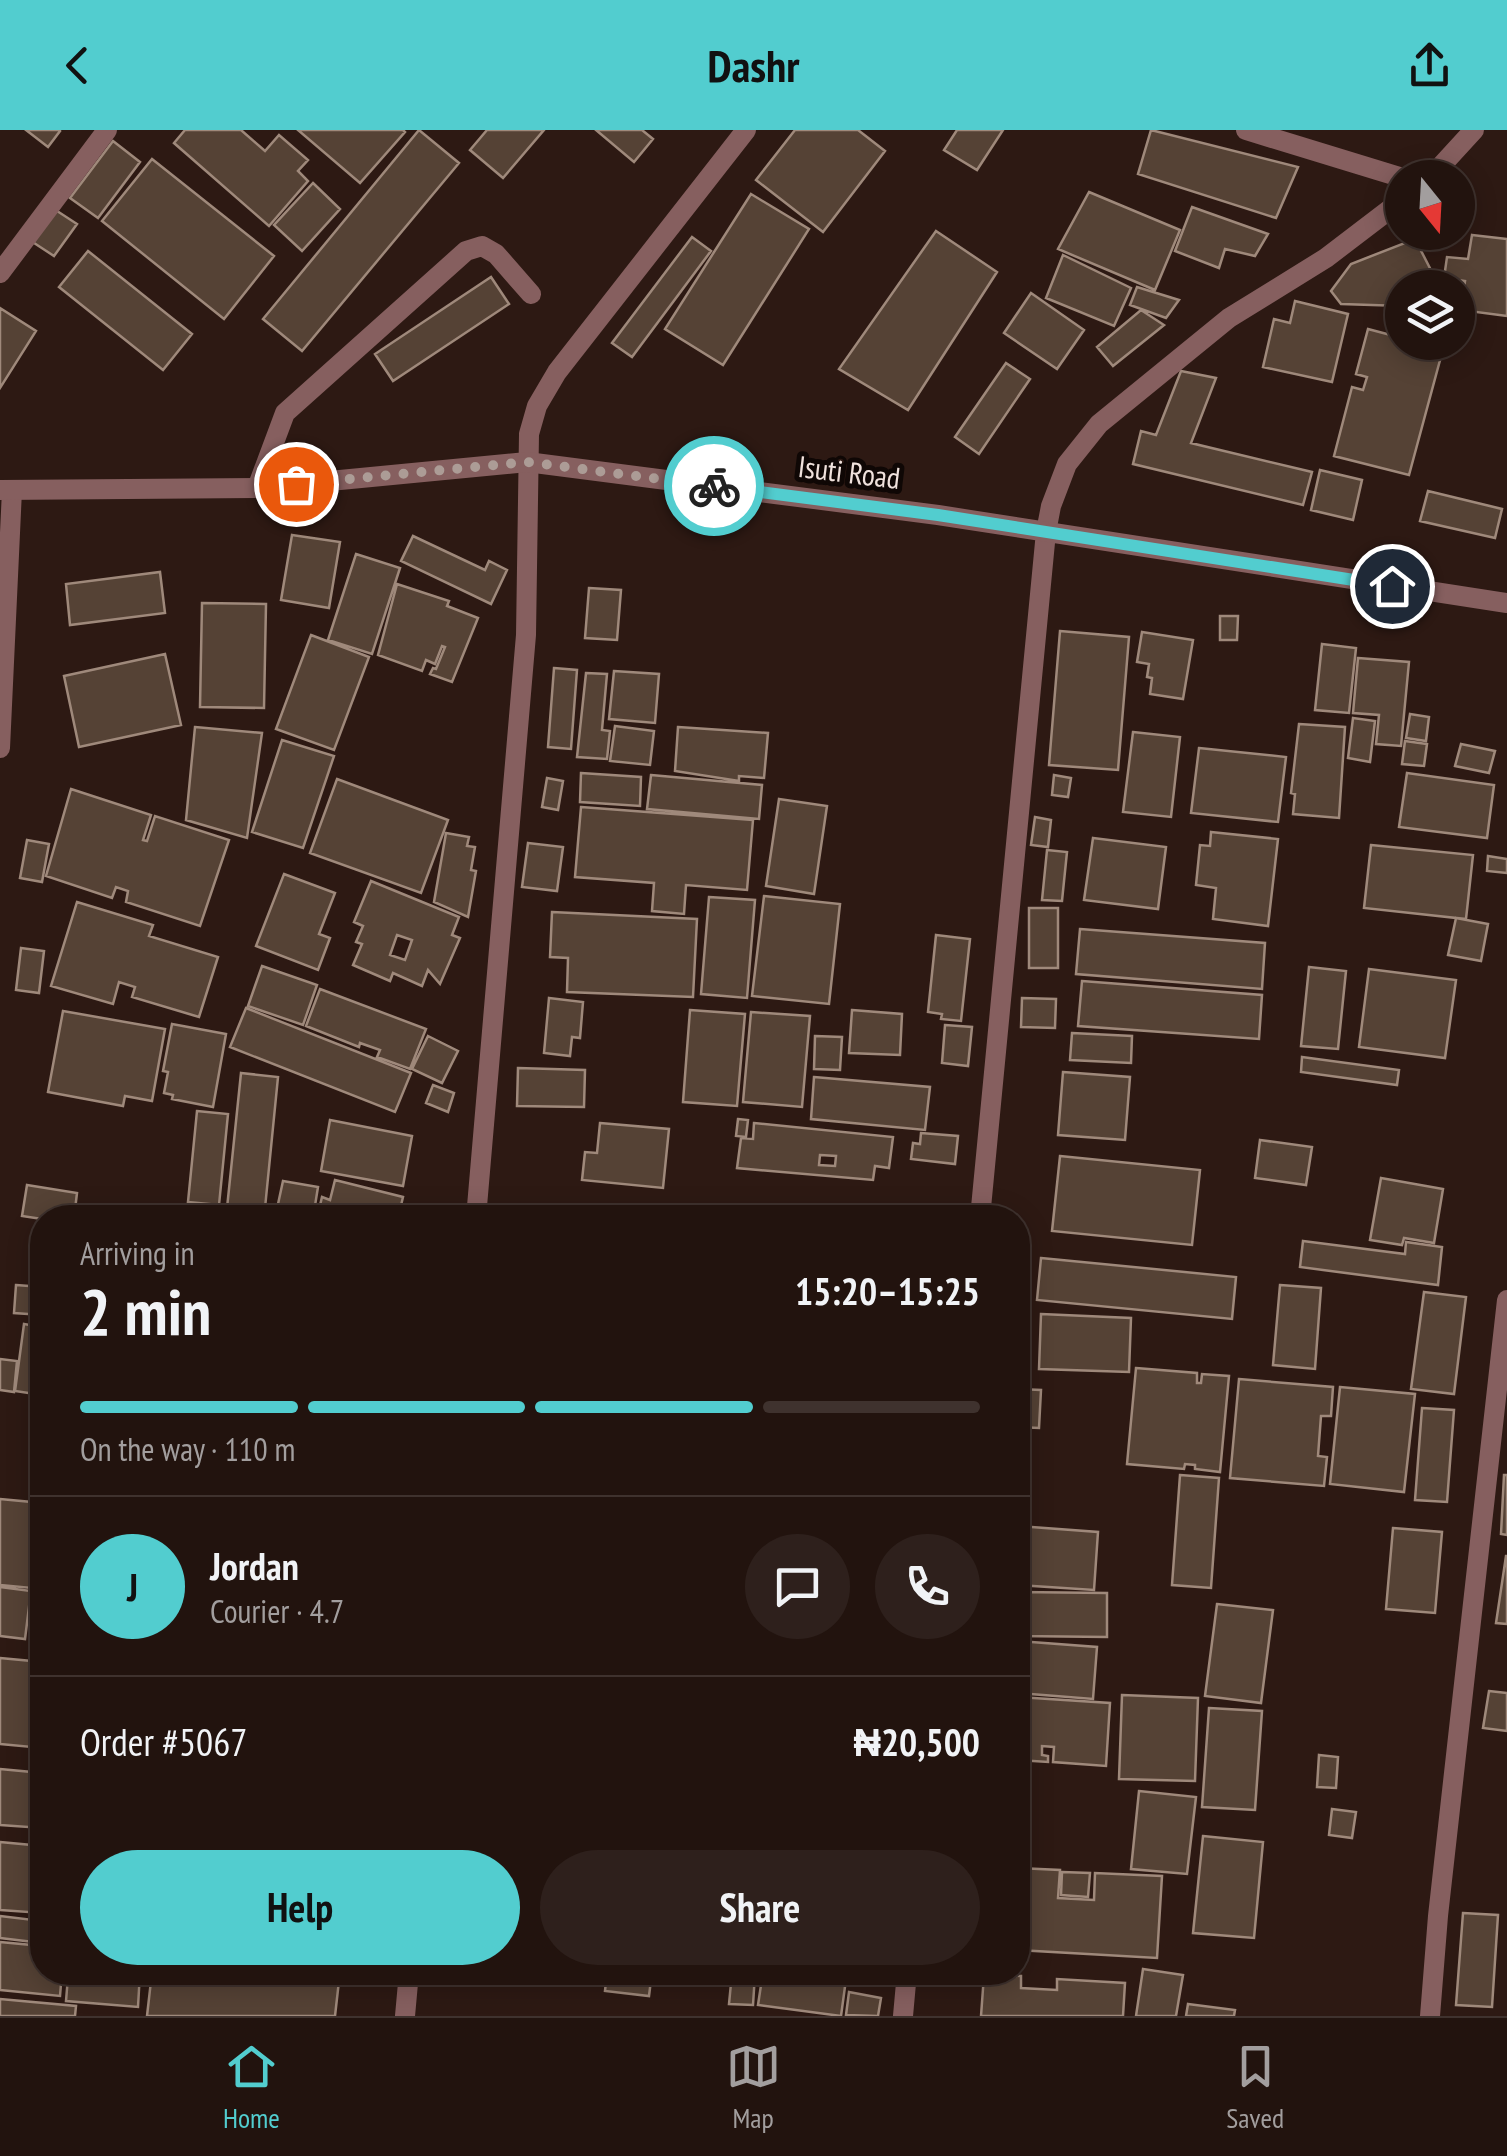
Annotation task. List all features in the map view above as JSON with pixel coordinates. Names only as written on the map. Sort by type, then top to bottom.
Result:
[{"type":"street","points":[[0,273],[108,130]]},
{"type":"street","points":[[477,1205],[526,636],[529,434],[537,406],[557,372],[746,130]]},
{"type":"street","points":[[1246,130],[1385,172]]},
{"type":"street","points":[[1446,160],[1474,130]]},
{"type":"street","points":[[981,1205],[1046,532],[1067,464],[1098,424],[1229,318],[1326,258],[1385,213]]},
{"type":"street","points":[[257,488],[285,413],[466,251],[482,246],[496,254],[531,294]]},
{"type":"street","name":"Isuti Road","points":[[6,490],[257,488],[527,462],[938,515],[1507,603]]},
{"type":"street","points":[[0,748],[6,490]]},
{"type":"street","points":[[1430,2016],[1507,1300]]},
{"type":"street","points":[[406,2016],[408,1985]]},
{"type":"street","points":[[903,2016],[907,1985]]},
{"type":"building","points":[[26,130],[59,130],[60,131],[48,147]]},
{"type":"building","points":[[185,130],[241,130],[265,151],[279,135],[308,160],[298,171],[308,181],[269,226],[174,143]]},
{"type":"building","points":[[298,130],[403,130],[405,132],[360,183]]},
{"type":"building","points":[[419,130],[459,163],[302,351],[263,319]]},
{"type":"building","points":[[487,130],[544,130],[503,178],[470,150]]},
{"type":"building","points":[[596,130],[642,130],[653,139],[634,162]]},
{"type":"building","points":[[795,130],[858,130],[885,151],[823,232],[756,180]]},
{"type":"building","points":[[957,130],[1003,130],[977,170],[944,150]]},
{"type":"building","points":[[1151,130],[1298,167],[1276,218],[1138,174]]},
{"type":"building","points":[[113,141],[140,162],[98,218],[70,198]]},
{"type":"building","points":[[152,159],[274,256],[224,319],[102,221]]},
{"type":"building","points":[[313,183],[340,209],[302,251],[274,225]]},
{"type":"building","points":[[1089,192],[1180,230],[1155,290],[1058,249]]},
{"type":"building","points":[[751,194],[809,229],[723,365],[665,329]]},
{"type":"building","points":[[1192,207],[1268,234],[1255,256],[1225,249],[1219,268],[1175,251]]},
{"type":"building","points":[[54,209],[77,224],[54,256],[31,241]]},
{"type":"building","points":[[936,231],[997,272],[908,410],[839,369]]},
{"type":"building","points":[[1475,235],[1507,239],[1507,316],[1475,312],[1475,270],[1445,270],[1447,257],[1468,259],[1470,250],[1475,250]]},
{"type":"building","points":[[692,237],[711,251],[632,357],[612,343]]},
{"type":"building","points":[[1387,250],[1421,250],[1431,270],[1385,270],[1385,305],[1341,304],[1331,291],[1351,264]]},
{"type":"building","points":[[88,251],[192,334],[163,370],[59,287]]},
{"type":"building","points":[[1063,255],[1131,288],[1114,326],[1046,298]]},
{"type":"building","points":[[491,277],[509,304],[393,381],[375,354]]},
{"type":"building","points":[[1137,287],[1179,300],[1166,318],[1130,305]]},
{"type":"building","points":[[1031,293],[1084,330],[1057,369],[1004,333]]},
{"type":"building","points":[[1295,301],[1348,314],[1332,382],[1263,367],[1274,319],[1290,323]]},
{"type":"building","points":[[0,308],[36,331],[0,388]]},
{"type":"building","points":[[1141,310],[1164,325],[1113,366],[1097,347]]},
{"type":"building","points":[[1368,329],[1385,334],[1385,360],[1440,360],[1409,475],[1334,456],[1352,387],[1363,390],[1367,377],[1356,374]]},
{"type":"building","points":[[1006,363],[1030,379],[979,454],[955,437]]},
{"type":"building","points":[[1181,371],[1216,378],[1191,443],[1312,472],[1303,505],[1133,464],[1141,431],[1156,435]]},
{"type":"building","points":[[1320,470],[1362,480],[1353,520],[1311,510]]},
{"type":"building","points":[[1428,491],[1502,509],[1495,538],[1420,521]]},
{"type":"building","points":[[292,535],[340,542],[329,608],[281,600]]},
{"type":"building","points":[[413,536],[485,570],[489,561],[507,570],[491,604],[401,561]]},
{"type":"building","points":[[356,554],[400,568],[372,654],[328,640]]},
{"type":"building","points":[[160,572],[165,613],[70,625],[66,584]]},
{"type":"building","points":[[397,584],[449,601],[447,606],[478,618],[452,682],[430,674],[445,647],[442,646],[435,664],[426,660],[422,671],[378,655]]},
{"type":"building","points":[[589,588],[621,590],[617,640],[585,638]]},
{"type":"building","points":[[202,603],[266,604],[264,708],[200,707]]},
{"type":"building","points":[[1220,616],[1238,616],[1237,640],[1220,640]]},
{"type":"building","points":[[1060,631],[1129,637],[1118,770],[1049,765]]},
{"type":"building","points":[[1142,632],[1193,640],[1183,699],[1150,694],[1149,664],[1137,662]]},
{"type":"building","points":[[311,635],[369,657],[334,750],[276,729]]},
{"type":"building","points":[[1322,644],[1356,648],[1349,713],[1315,710]]},
{"type":"building","points":[[165,654],[181,725],[79,747],[64,676]]},
{"type":"building","points":[[1358,658],[1409,662],[1401,746],[1376,744],[1379,715],[1353,713]]},
{"type":"building","points":[[554,668],[577,670],[571,749],[548,747]]},
{"type":"building","points":[[614,671],[659,674],[655,723],[609,719]]},
{"type":"building","points":[[586,673],[607,674],[602,730],[610,731],[607,759],[577,757]]},
{"type":"building","points":[[1410,714],[1429,717],[1426,741],[1406,738]]},
{"type":"building","points":[[1353,718],[1375,721],[1370,762],[1348,758]]},
{"type":"building","points":[[1299,724],[1345,727],[1339,818],[1293,814],[1295,794],[1291,793]]},
{"type":"building","points":[[615,726],[654,731],[650,765],[610,761]]},
{"type":"building","points":[[195,727],[262,733],[247,838],[186,820]]},
{"type":"building","points":[[678,727],[768,733],[764,778],[739,776],[739,781],[675,771]]},
{"type":"building","points":[[1133,732],[1180,737],[1171,817],[1123,812]]},
{"type":"building","points":[[282,740],[334,756],[303,848],[252,832]]},
{"type":"building","points":[[1405,741],[1427,744],[1424,766],[1402,764]]},
{"type":"building","points":[[1461,744],[1495,751],[1489,773],[1455,766]]},
{"type":"building","points":[[1199,748],[1286,757],[1278,822],[1191,813]]},
{"type":"building","points":[[581,773],[641,777],[640,806],[580,802]]},
{"type":"building","points":[[1407,773],[1494,785],[1487,838],[1399,827]]},
{"type":"building","points":[[651,775],[762,785],[759,819],[647,809]]},
{"type":"building","points":[[1054,775],[1071,778],[1068,797],[1052,795]]},
{"type":"building","points":[[547,778],[563,781],[558,810],[542,807]]},
{"type":"building","points":[[337,779],[448,820],[421,893],[310,853]]},
{"type":"building","points":[[71,789],[151,815],[143,840],[147,841],[155,816],[229,840],[200,926],[126,902],[128,891],[116,887],[112,898],[46,876]]},
{"type":"building","points":[[779,799],[827,806],[814,894],[766,886]]},
{"type":"building","points":[[581,807],[753,820],[747,890],[686,885],[684,914],[652,911],[654,883],[575,877]]},
{"type":"building","points":[[1035,817],[1051,820],[1048,847],[1031,845]]},
{"type":"building","points":[[1211,832],[1278,839],[1268,926],[1213,919],[1216,888],[1196,885],[1200,845],[1210,846]]},
{"type":"building","points":[[446,833],[469,837],[467,846],[475,847],[471,870],[476,871],[468,917],[434,902]]},
{"type":"building","points":[[1093,838],[1166,847],[1158,909],[1084,900]]},
{"type":"building","points":[[27,840],[49,844],[42,882],[20,878]]},
{"type":"building","points":[[528,843],[563,847],[557,891],[522,887]]},
{"type":"building","points":[[1371,845],[1473,855],[1466,919],[1364,908]]},
{"type":"building","points":[[1047,850],[1067,852],[1062,901],[1042,900]]},
{"type":"building","points":[[1488,856],[1507,859],[1507,873],[1487,871]]},
{"type":"building","points":[[284,874],[335,893],[319,934],[330,938],[318,970],[256,946]]},
{"type":"building","points":[[371,881],[459,917],[452,935],[460,938],[440,984],[428,970],[422,986],[393,973],[390,981],[353,965],[362,944],[356,942],[363,926],[354,922]],"holes":[[[397,935],[412,940],[405,960],[390,955]]]},
{"type":"building","points":[[764,896],[840,904],[829,1004],[752,996]]},
{"type":"building","points":[[709,897],[755,900],[747,998],[701,994]]},
{"type":"building","points":[[77,902],[153,925],[149,936],[218,957],[199,1017],[132,997],[135,987],[119,982],[113,1004],[51,986]]},
{"type":"building","points":[[1029,908],[1058,908],[1058,968],[1029,968]]},
{"type":"building","points":[[552,912],[697,919],[693,997],[567,992],[568,958],[550,957]]},
{"type":"building","points":[[1456,918],[1488,924],[1481,961],[1448,955]]},
{"type":"building","points":[[1080,929],[1265,943],[1262,989],[1076,974]]},
{"type":"building","points":[[936,935],[970,939],[961,1021],[941,1019],[942,1014],[928,1012]]},
{"type":"building","points":[[21,948],[44,951],[39,993],[16,990]]},
{"type":"building","points":[[262,966],[317,985],[303,1025],[248,1006]]},
{"type":"building","points":[[1309,967],[1346,971],[1338,1049],[1301,1046]]},
{"type":"building","points":[[1369,969],[1456,980],[1445,1058],[1359,1047]]},
{"type":"building","points":[[1082,981],[1262,995],[1259,1039],[1078,1026]]},
{"type":"building","points":[[320,989],[426,1029],[410,1069],[377,1057],[380,1050],[360,1043],[359,1047],[306,1026]]},
{"type":"building","points":[[549,998],[583,1002],[580,1038],[572,1037],[570,1056],[544,1053]]},
{"type":"building","points":[[1022,998],[1056,999],[1055,1028],[1021,1027]]},
{"type":"building","points":[[246,1008],[411,1073],[395,1112],[230,1047]]},
{"type":"building","points":[[690,1010],[745,1014],[737,1106],[683,1102]]},
{"type":"building","points":[[852,1010],[902,1014],[900,1055],[849,1053]]},
{"type":"building","points":[[63,1011],[165,1029],[152,1101],[125,1096],[123,1106],[48,1092]]},
{"type":"building","points":[[751,1012],[810,1016],[802,1107],[743,1102]]},
{"type":"building","points":[[172,1024],[226,1034],[213,1107],[172,1099],[173,1095],[164,1093],[168,1072],[163,1071]]},
{"type":"building","points":[[945,1025],[972,1027],[968,1066],[942,1063]]},
{"type":"building","points":[[1072,1033],[1132,1036],[1131,1063],[1070,1060]]},
{"type":"building","points":[[428,1036],[458,1051],[442,1083],[412,1069]]},
{"type":"building","points":[[815,1036],[842,1037],[840,1070],[814,1069]]},
{"type":"building","points":[[1302,1057],[1399,1070],[1397,1085],[1301,1072]]},
{"type":"building","points":[[518,1068],[585,1070],[584,1107],[517,1106]]},
{"type":"building","points":[[1063,1072],[1130,1077],[1125,1140],[1058,1135]]},
{"type":"building","points":[[241,1073],[278,1077],[265,1205],[227,1205]]},
{"type":"building","points":[[814,1077],[930,1087],[925,1130],[811,1119]]},
{"type":"building","points":[[433,1085],[454,1093],[448,1112],[426,1103]]},
{"type":"building","points":[[197,1111],[228,1114],[219,1205],[188,1202]]},
{"type":"building","points":[[738,1119],[748,1120],[746,1137],[736,1136]]},
{"type":"building","points":[[330,1120],[412,1136],[403,1186],[321,1171]]},
{"type":"building","points":[[600,1123],[669,1129],[663,1188],[582,1180],[585,1152],[597,1153]]},
{"type":"building","points":[[754,1123],[893,1137],[889,1168],[875,1166],[873,1180],[737,1168],[741,1138],[753,1139]],"holes":[[[820,1155],[836,1156],[835,1166],[819,1165]]]},
{"type":"building","points":[[921,1133],[958,1136],[955,1164],[911,1159],[913,1143],[920,1144]]},
{"type":"building","points":[[1260,1140],[1312,1147],[1306,1185],[1255,1178]]},
{"type":"building","points":[[1060,1156],[1200,1170],[1192,1245],[1052,1231]]},
{"type":"building","points":[[1381,1178],[1443,1189],[1434,1243],[1404,1238],[1402,1245],[1370,1240]]},
{"type":"building","points":[[335,1180],[403,1197],[401,1205],[320,1205],[322,1197],[330,1200]]},
{"type":"building","points":[[283,1181],[318,1187],[315,1205],[278,1205]]},
{"type":"building","points":[[27,1185],[77,1193],[76,1205],[30,1205],[30,1217],[22,1216]]},
{"type":"building","points":[[1303,1241],[1405,1254],[1406,1242],[1442,1247],[1438,1285],[1300,1267]]},
{"type":"building","points":[[1041,1258],[1236,1277],[1232,1319],[1037,1300]]},
{"type":"building","points":[[16,1285],[30,1286],[30,1314],[14,1313]]},
{"type":"building","points":[[1280,1285],[1321,1288],[1315,1369],[1273,1365]]},
{"type":"building","points":[[1424,1292],[1466,1297],[1454,1394],[1411,1389]]},
{"type":"building","points":[[1041,1314],[1131,1318],[1129,1372],[1039,1369]]},
{"type":"building","points":[[24,1324],[30,1325],[30,1393],[15,1391]]},
{"type":"building","points":[[0,1359],[17,1361],[14,1392],[0,1390]]},
{"type":"building","points":[[1136,1368],[1197,1373],[1197,1383],[1201,1383],[1202,1374],[1229,1376],[1220,1472],[1185,1464],[1184,1469],[1127,1464]]},
{"type":"building","points":[[1239,1379],[1333,1387],[1331,1416],[1321,1416],[1318,1456],[1327,1457],[1324,1486],[1230,1478]]},
{"type":"building","points":[[1340,1387],[1415,1394],[1404,1492],[1330,1484]]},
{"type":"building","points":[[1030,1390],[1041,1390],[1039,1428],[1030,1428]]},
{"type":"building","points":[[1422,1408],[1454,1410],[1447,1502],[1415,1500]]},
{"type":"building","points":[[1180,1475],[1219,1478],[1211,1588],[1172,1585]]},
{"type":"building","points":[[1507,1475],[1507,1535],[1501,1534]]},
{"type":"building","points":[[0,1499],[30,1502],[30,1588],[0,1585]]},
{"type":"building","points":[[1030,1527],[1098,1532],[1094,1590],[1030,1586]]},
{"type":"building","points":[[1393,1528],[1442,1532],[1435,1613],[1386,1609]]},
{"type":"building","points":[[1507,1556],[1507,1624],[1496,1623]]},
{"type":"building","points":[[0,1587],[30,1591],[25,1639],[0,1636]]},
{"type":"building","points":[[1030,1592],[1107,1593],[1107,1637],[1030,1636]]},
{"type":"building","points":[[1217,1604],[1273,1610],[1261,1703],[1205,1696]]},
{"type":"building","points":[[1030,1642],[1097,1647],[1093,1699],[1030,1694]]},
{"type":"building","points":[[0,1658],[30,1661],[30,1747],[0,1744]]},
{"type":"building","points":[[1489,1691],[1507,1693],[1507,1731],[1483,1728]]},
{"type":"building","points":[[1122,1695],[1198,1698],[1195,1781],[1119,1779]]},
{"type":"building","points":[[1030,1698],[1110,1703],[1106,1766],[1053,1762],[1054,1747],[1042,1746],[1042,1755],[1048,1756],[1048,1762],[1030,1761]]},
{"type":"building","points":[[1209,1708],[1262,1711],[1255,1810],[1202,1807]]},
{"type":"building","points":[[1319,1755],[1338,1757],[1336,1788],[1317,1787]]},
{"type":"building","points":[[0,1769],[30,1772],[30,1827],[0,1825]]},
{"type":"building","points":[[1139,1791],[1196,1797],[1187,1874],[1131,1869]]},
{"type":"building","points":[[1332,1809],[1356,1812],[1352,1838],[1329,1835]]},
{"type":"building","points":[[1203,1836],[1263,1842],[1254,1938],[1193,1933]]},
{"type":"building","points":[[0,1842],[30,1845],[30,1912],[0,1910]]},
{"type":"building","points":[[1030,1869],[1060,1870],[1058,1898],[1094,1900],[1095,1873],[1162,1876],[1157,1958],[1030,1951]]},
{"type":"building","points":[[1062,1872],[1090,1873],[1088,1897],[1061,1895]]},
{"type":"building","points":[[1463,1913],[1498,1915],[1492,2007],[1456,2005]]},
{"type":"building","points":[[0,1916],[30,1920],[30,1942],[0,1938]]},
{"type":"building","points":[[0,1942],[30,1945],[30,1985],[61,1985],[60,1996],[0,1990]]},
{"type":"building","points":[[1143,1969],[1183,1975],[1176,2016],[1136,2016]]},
{"type":"building","points":[[1057,1979],[1125,1983],[1123,2016],[981,2016],[983,1985],[1057,1990]]},
{"type":"building","points":[[67,1985],[139,1985],[138,2007],[66,2001]]},
{"type":"building","points":[[151,1985],[339,1985],[335,2016],[147,2016]]},
{"type":"building","points":[[606,1985],[650,1985],[649,1996],[605,1991]]},
{"type":"building","points":[[731,1985],[754,1985],[753,2005],[729,2004]]},
{"type":"building","points":[[761,1985],[845,1985],[841,2016],[758,2005]]},
{"type":"building","points":[[849,1992],[881,1998],[878,2016],[846,2015]]},
{"type":"building","points":[[0,1999],[76,2006],[75,2016],[0,2016]]},
{"type":"building","points":[[1188,2004],[1235,2010],[1234,2016],[1186,2016]]},
{"type":"way so far","points":[[296,484],[527,462],[714,486]]},
{"type":"route","points":[[714,486],[938,515],[1392,586]]}]
